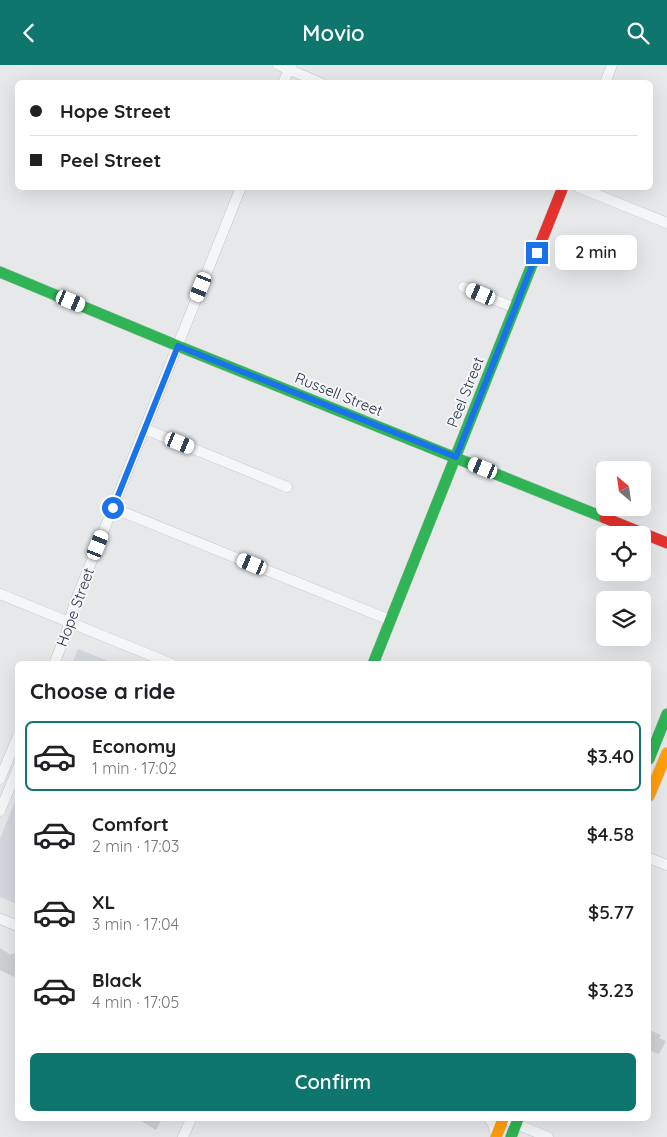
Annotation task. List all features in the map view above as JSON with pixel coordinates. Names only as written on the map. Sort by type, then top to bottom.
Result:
[{"type":"main road","name":"Peel Street","points":[[374,661],[562,190]]},
{"type":"main road","name":"Russell Street","points":[[0,272],[178,346],[667,543]]},
{"type":"main road","points":[[651,754],[667,714]]},
{"type":"main road","points":[[651,791],[667,753]]},
{"type":"main road","points":[[496,1137],[502,1121]]},
{"type":"main road","points":[[511,1137],[517,1121]]},
{"type":"street","points":[[278,65],[290,67],[315,80]]},
{"type":"street","points":[[606,80],[612,65]]},
{"type":"street","points":[[284,80],[290,67]]},
{"type":"street","name":"Hope Street","points":[[55,661],[66,634],[74,605],[240,190]]},
{"type":"street","points":[[585,190],[667,223]]},
{"type":"street","points":[[463,287],[515,308]]},
{"type":"street","points":[[145,429],[288,487]]},
{"type":"street","points":[[113,508],[390,620]]},
{"type":"street","points":[[0,594],[165,661]]},
{"type":"street","points":[[0,779],[15,743]]},
{"type":"street","points":[[0,811],[15,775]]},
{"type":"street","points":[[651,859],[667,865]]},
{"type":"street","points":[[0,919],[15,925]]},
{"type":"street","points":[[183,1137],[189,1121]]},
{"type":"street","points":[[491,1121],[496,1137]]},
{"type":"street","points":[[517,1121],[548,1137]]},
{"type":"shaded area","points":[[78,649],[108,661],[73,661]]},
{"type":"shaded area","points":[[15,801],[15,903],[0,897],[0,839]]},
{"type":"building","points":[[0,948],[11,955],[15,954],[14,977],[0,970]]},
{"type":"building","points":[[651,1031],[661,1035],[659,1038],[666,1041],[659,1054],[651,1051]]},
{"type":"building","points":[[141,1121],[161,1121],[156,1130]]},
{"type":"traffic: fast","points":[[374,661],[539,247]]},
{"type":"traffic: fast","points":[[0,272],[178,346],[605,518]]},
{"type":"traffic: fast","points":[[651,754],[667,714]]},
{"type":"traffic: fast","points":[[511,1137],[517,1121]]},
{"type":"traffic: slow","points":[[651,791],[667,753]]},
{"type":"traffic: slow","points":[[496,1137],[502,1121]]},
{"type":"traffic: jam","points":[[539,247],[562,190]]},
{"type":"traffic: jam","points":[[605,518],[667,543]]},
{"type":"route","points":[[113,508],[178,346],[456,457],[537,253]]}]
